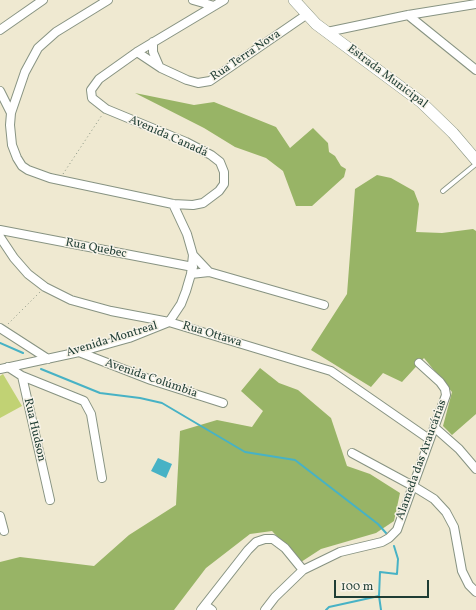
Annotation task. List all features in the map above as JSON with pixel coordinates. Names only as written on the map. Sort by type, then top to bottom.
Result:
[{"type":"main road","name":"Estrada Municipal","points":[[294,0],[306,15],[420,102],[453,132],[476,160]]},
{"type":"street","points":[[0,30],[43,0]]},
{"type":"street","points":[[11,113],[25,72],[38,48],[56,32],[108,0]]},
{"type":"street","points":[[193,0],[214,6]]},
{"type":"street","name":"Avenida Canadá","points":[[0,91],[11,113],[10,125],[12,145],[22,166],[34,174],[173,204],[194,205],[212,198],[224,184],[224,172],[220,162],[211,155],[186,142],[106,109],[92,98],[91,90],[94,84],[104,75],[137,52],[224,0]]},
{"type":"street","points":[[327,32],[408,15],[476,4]]},
{"type":"street","name":"Rua Terra Nova","points":[[137,52],[161,68],[187,80],[198,83],[210,81],[306,15]]},
{"type":"street","points":[[408,15],[476,70]]},
{"type":"street","points":[[153,42],[153,52],[161,68]]},
{"type":"street","name":"Avenida Montreal","points":[[4,368],[79,352],[129,338],[169,322],[181,304],[192,271],[193,255],[187,234],[173,204]]},
{"type":"street","name":"Rua Quebec","points":[[0,230],[192,271],[209,272],[324,305]]},
{"type":"street","name":"Rua Ottawa","points":[[0,237],[14,258],[28,274],[45,288],[71,300],[92,307],[169,322],[331,371],[429,440]]},
{"type":"street","points":[[193,255],[209,272]]},
{"type":"street","points":[[1,329],[48,359]]},
{"type":"street","name":"Avenida Colúmbia","points":[[79,352],[136,375],[223,403]]},
{"type":"street","name":"Alameda das Araucárias","points":[[265,610],[275,597],[303,570],[340,552],[389,538],[397,530],[446,395],[445,389],[440,382],[419,363]]},
{"type":"street","points":[[4,368],[84,401],[90,414],[102,478]]},
{"type":"street","name":"Rua Hudson","points":[[22,376],[50,500]]},
{"type":"street","points":[[434,427],[459,449],[476,469]]},
{"type":"street","points":[[352,452],[434,499],[452,520],[462,570],[469,585],[476,592]]},
{"type":"street","points":[[0,516],[4,531]]},
{"type":"street","points":[[212,610],[203,607],[256,542],[265,539],[274,539],[285,548],[303,570]]},
{"type":"lane","points":[[443,191],[476,164]]},
{"type":"path","points":[[59,179],[106,109]]},
{"type":"path","points":[[1,329],[45,288]]},
{"type":"green space","points":[[135,93],[194,105],[214,102],[276,127],[290,148],[313,128],[328,143],[329,152],[335,156],[341,166],[346,169],[344,177],[312,206],[296,206],[283,171],[266,158],[235,147],[204,128]]},
{"type":"green space","points":[[377,175],[391,178],[414,191],[419,204],[416,232],[442,233],[473,229],[476,231],[476,414],[452,435],[443,426],[452,392],[424,358],[402,382],[383,373],[371,387],[311,350],[347,294],[355,189]]},
{"type":"green space","points":[[260,368],[279,383],[298,390],[331,418],[347,466],[370,474],[400,493],[394,521],[376,533],[321,549],[301,562],[272,531],[250,534],[206,568],[174,610],[0,610],[0,562],[20,557],[94,566],[129,535],[176,505],[180,431],[217,420],[252,427],[263,411],[241,391]]},
{"type":"green space","points":[[3,374],[22,406],[0,418],[0,376]]},
{"type":"water","points":[[158,458],[172,464],[166,478],[151,471]]},
{"type":"waterway","points":[[0,343],[23,353]]},
{"type":"waterway","points":[[41,369],[100,393],[140,398],[162,403],[245,452],[295,460],[378,524],[386,533]]},
{"type":"waterway","points":[[381,610],[379,596],[380,572],[397,574],[398,559],[394,546]]},
{"type":"waterway","points":[[326,610],[329,607],[379,596]]}]
